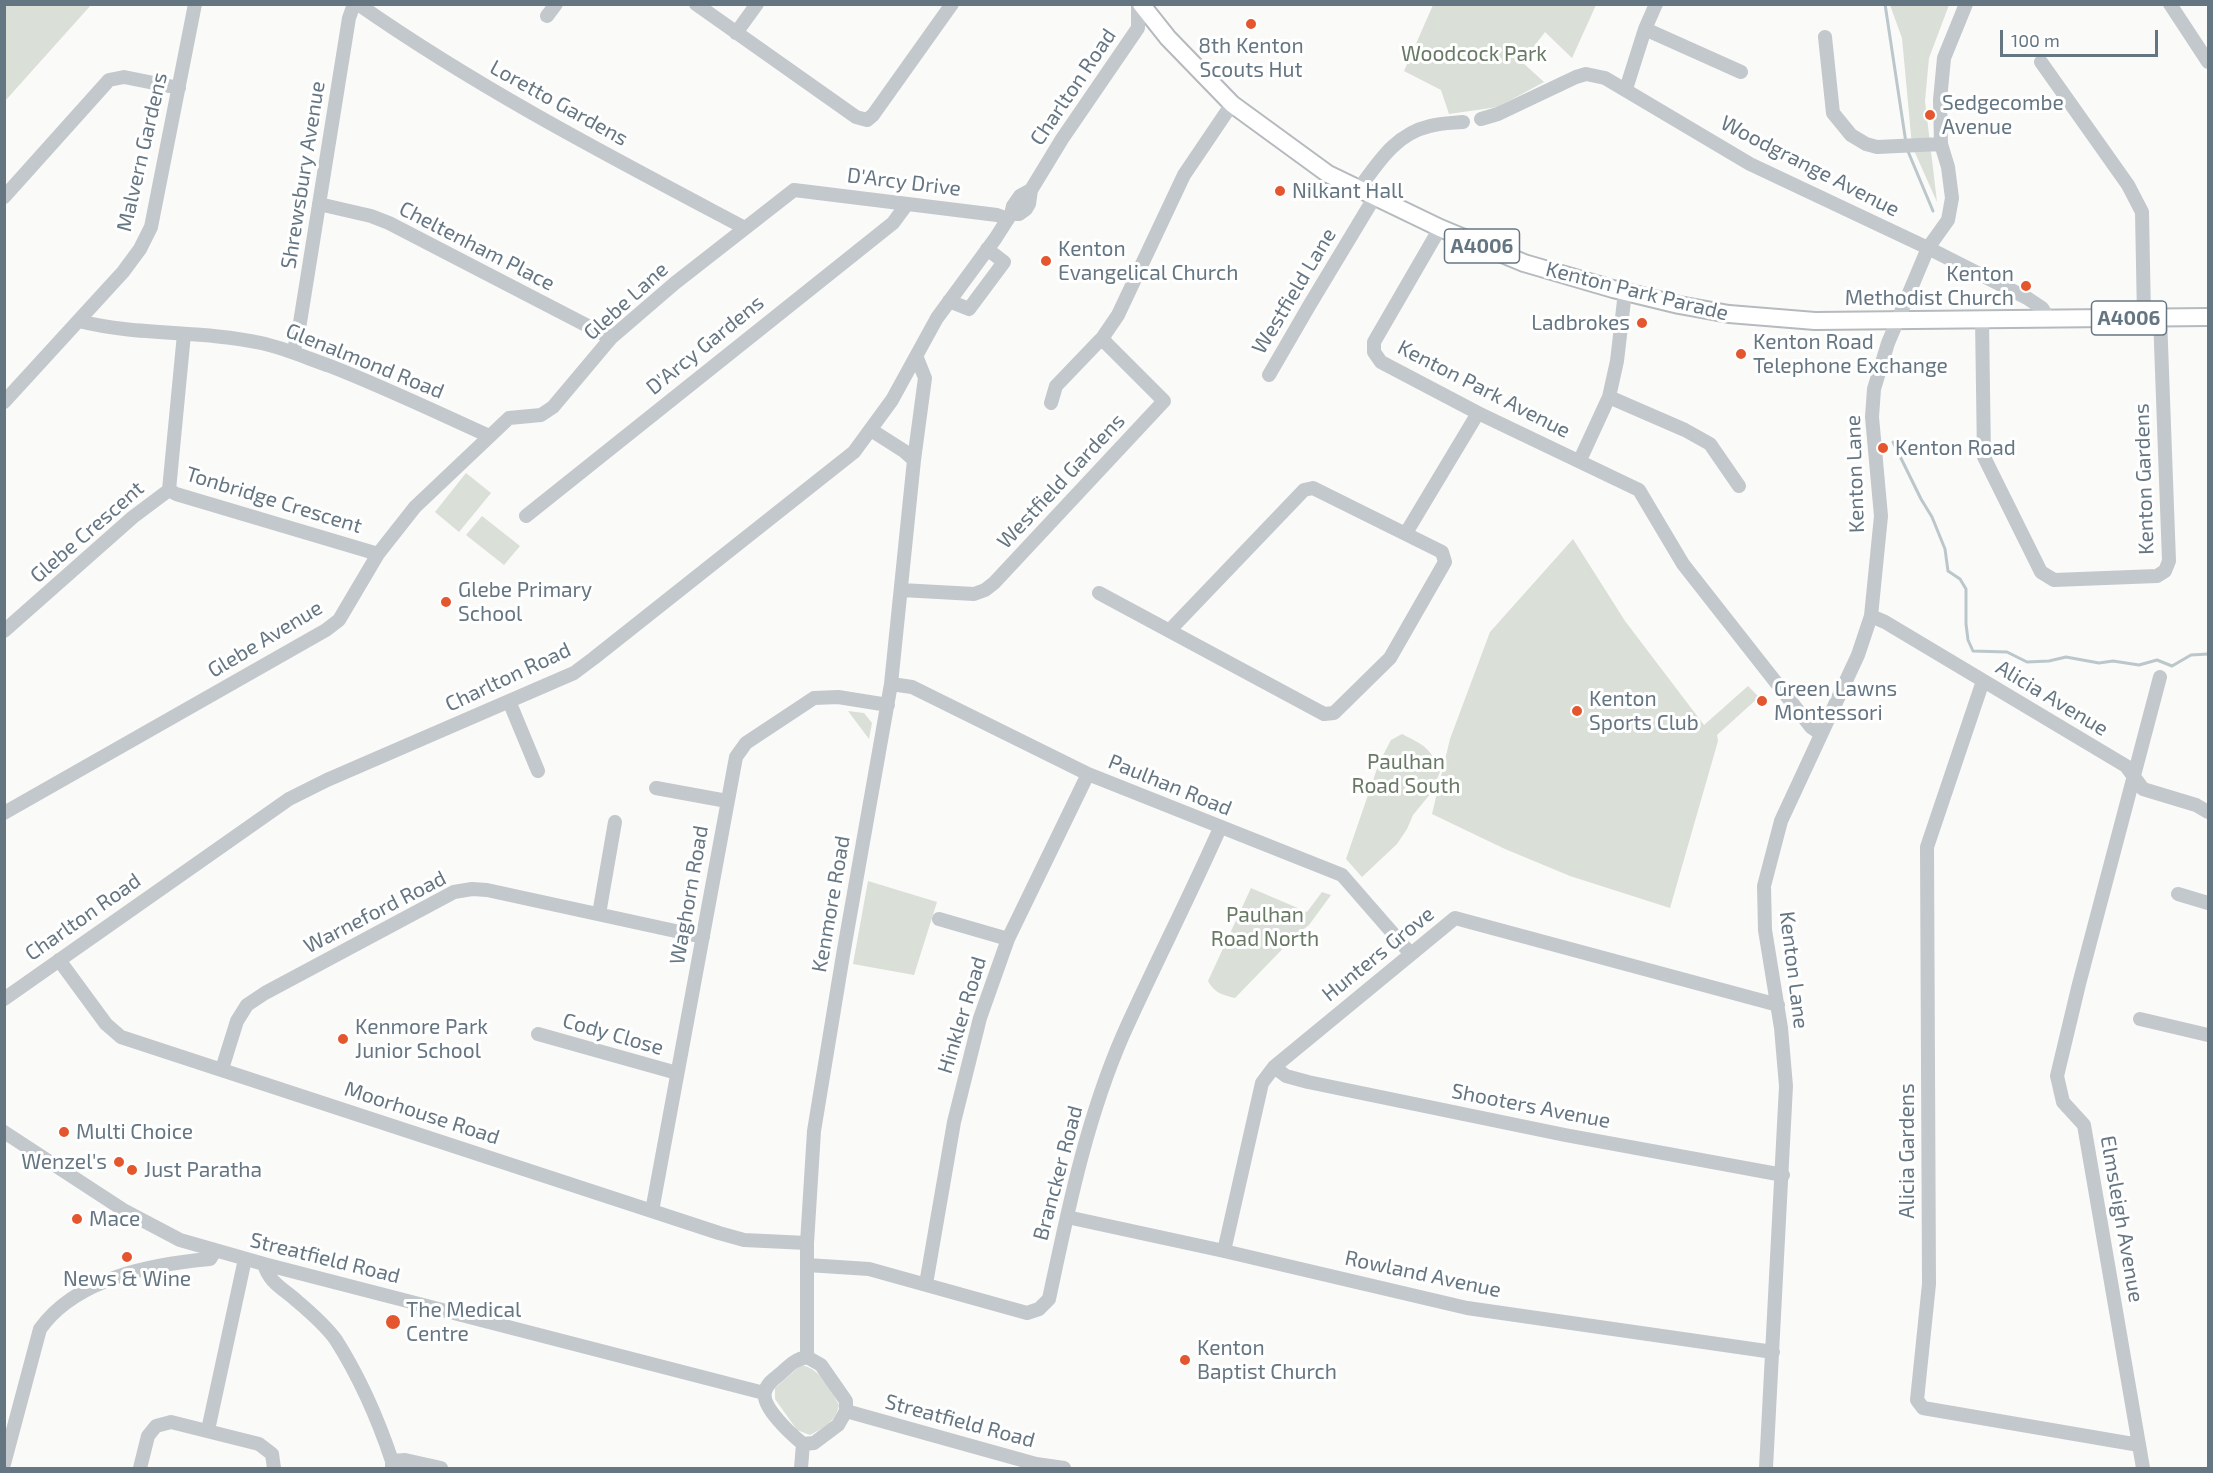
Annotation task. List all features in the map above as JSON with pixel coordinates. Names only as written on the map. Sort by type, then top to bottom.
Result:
[{"type":"main road","name":"Kenton Park Parade","points":[[1139,4],[1168,38],[1232,104],[1305,159],[1358,190],[1440,228],[1524,263],[1679,305],[1739,315],[1815,321],[1896,322]]},
{"type":"main road","name":"A4006","points":[[1896,322],[2208,316]]},
{"type":"street","name":"Malvern Gardens","points":[[4,402],[129,264],[151,227],[195,4]]},
{"type":"street","name":"Shrewsbury Avenue","points":[[293,352],[298,335],[320,204],[349,18],[354,4]]},
{"type":"street","name":"Loretto Gardens","points":[[358,4],[417,45],[553,127],[745,228]]},
{"type":"street","points":[[547,16],[556,4]]},
{"type":"street","points":[[696,4],[856,117],[867,120],[873,116],[952,4]]},
{"type":"street","points":[[736,33],[757,4]]},
{"type":"street","name":"Charlton Road","points":[[4,999],[289,799],[327,780],[574,673],[854,452],[892,400],[937,318],[1010,217],[1013,206],[1020,196],[1030,190],[1138,28],[1139,4]]},
{"type":"street","points":[[1626,89],[1645,29],[1656,4]]},
{"type":"street","name":"Kenton Lane","points":[[1766,1468],[1786,1086],[1778,1005],[1765,930],[1764,886],[1780,822],[1858,655],[1871,616],[1881,516],[1872,417],[1874,388],[1896,322],[1928,248],[1948,220],[1952,198],[1948,167],[1941,144],[1940,100],[1944,58],[1966,4]]},
{"type":"street","points":[[2170,4],[2208,62]]},
{"type":"street","points":[[1645,29],[1741,72]]},
{"type":"street","points":[[1824,37],[1831,104],[1839,123],[1851,135],[1866,144],[1877,147],[1941,144]]},
{"type":"street","points":[[2041,63],[2128,185],[2142,212],[2152,317]]},
{"type":"street","name":"Woodgrange Avenue","points":[[1481,119],[1498,114],[1586,74],[1605,78],[1750,164],[1928,248],[2027,298],[2042,308],[2049,319]]},
{"type":"street","points":[[4,196],[108,80],[124,77],[179,88]]},
{"type":"street","points":[[1051,403],[1056,386],[1103,337],[1118,315],[1184,175],[1232,104]]},
{"type":"street","points":[[1358,190],[1395,142],[1411,132],[1430,126],[1463,122]]},
{"type":"street","name":"Glebe Lane","points":[[489,436],[509,418],[541,414],[552,407],[611,338],[675,283],[794,190]]},
{"type":"street","name":"D'Arcy Drive","points":[[794,190],[1010,217]]},
{"type":"street","name":"Westfield Lane","points":[[1269,375],[1374,198]]},
{"type":"street","name":"Cheltenham Place","points":[[320,204],[371,216],[389,223],[611,338]]},
{"type":"street","name":"D'Arcy Gardens","points":[[526,516],[893,223],[907,204]]},
{"type":"street","name":"Kenton Park Avenue","points":[[1440,228],[1374,342],[1374,352],[1381,362],[1478,413],[1580,460],[1609,398],[1617,361],[1625,292]]},
{"type":"street","points":[[949,301],[969,309],[1004,262],[987,249]]},
{"type":"street","name":"Kenton Gardens","points":[[1982,320],[1984,457],[2041,572],[2054,580],[2157,576],[2165,571],[2169,561],[2152,317]]},
{"type":"street","name":"Glenalmond Road","points":[[79,321],[107,328],[260,343],[293,352],[360,378],[489,436]]},
{"type":"street","name":"Tonbridge Crescent","points":[[184,334],[169,490],[378,554]]},
{"type":"street","name":"Westfield Gardens","points":[[901,590],[974,594],[985,590],[1002,575],[1164,401],[1106,343],[1103,337]]},
{"type":"street","name":"Kenmore Road","points":[[807,1357],[807,1243],[819,1093],[891,684],[914,460],[925,378],[917,358]]},
{"type":"street","points":[[1609,398],[1685,430],[1710,444],[1739,486]]},
{"type":"street","points":[[1406,533],[1478,413]]},
{"type":"street","points":[[871,430],[914,460]]},
{"type":"street","name":"Glebe Avenue","points":[[4,813],[326,630],[339,620],[378,554],[415,507],[489,436]]},
{"type":"street","points":[[1580,460],[1639,489],[1683,564],[1811,727],[1821,734]]},
{"type":"street","points":[[1099,593],[1169,631],[1324,714],[1334,713],[1390,658],[1445,562],[1442,552],[1406,533],[1313,488],[1304,490],[1169,631]]},
{"type":"street","name":"Glebe Crescent","points":[[4,631],[133,517],[169,490]]},
{"type":"street","name":"Alicia Avenue","points":[[1871,616],[1885,622],[2126,766],[2143,789],[2196,805],[2208,812]]},
{"type":"street","name":"Elmsleigh Avenue","points":[[2142,1468],[2084,1125],[2063,1102],[2057,1076],[2160,677]]},
{"type":"street","name":"Alicia Gardens","points":[[1983,681],[1927,847],[1929,1284],[1917,1400],[1923,1408],[2139,1445]]},
{"type":"street","name":"Paulhan Road","points":[[891,684],[912,687],[1088,774],[1342,875],[1410,953]]},
{"type":"street","name":"Waghorn Road","points":[[652,1211],[736,757],[746,743],[814,698],[838,697],[888,705]]},
{"type":"street","points":[[509,701],[538,771]]},
{"type":"street","name":"Hinkler Road","points":[[926,1284],[954,1122],[980,1018],[1008,939],[1088,774]]},
{"type":"street","points":[[656,788],[727,801]]},
{"type":"street","points":[[599,914],[615,822]]},
{"type":"street","name":"Brancker Road","points":[[807,1265],[869,1269],[1027,1313],[1040,1309],[1049,1299],[1066,1217],[1086,1139],[1123,1035],[1220,828]]},
{"type":"street","name":"Warneford Road","points":[[222,1070],[237,1021],[247,1005],[265,993],[454,892],[472,889],[487,890],[703,937]]},
{"type":"street","points":[[2178,894],[2208,903]]},
{"type":"street","points":[[939,918],[1008,939]]},
{"type":"street","name":"Hunters Grove","points":[[1224,1251],[1262,1083],[1274,1067],[1455,918],[1778,1005]]},
{"type":"street","name":"Moorhouse Road","points":[[59,960],[106,1024],[121,1037],[744,1240],[807,1243]]},
{"type":"street","points":[[2140,1020],[2208,1035]]},
{"type":"street","name":"Cody Close","points":[[538,1034],[677,1073]]},
{"type":"street","name":"Shooters Avenue","points":[[1274,1067],[1286,1076],[1308,1082],[1564,1136],[1783,1175]]},
{"type":"street","name":"Streatfield Road","points":[[4,1132],[125,1211],[180,1240],[309,1276],[764,1393]]},
{"type":"street","name":"Rowland Avenue","points":[[1066,1217],[1224,1251],[1467,1308],[1773,1352]]},
{"type":"street","points":[[171,1262],[180,1240]]},
{"type":"street","points":[[4,1464],[40,1329],[50,1315],[79,1295],[107,1281],[171,1262],[210,1259],[215,1251]]},
{"type":"street","points":[[208,1430],[245,1259]]},
{"type":"street","points":[[264,1264],[272,1281],[297,1301],[335,1339],[375,1412],[392,1465],[405,1460],[441,1468]]},
{"type":"street","points":[[297,1301],[309,1276]]},
{"type":"street","points":[[807,1357],[820,1365],[846,1401],[846,1411],[838,1425],[814,1443],[803,1444],[789,1432],[766,1402],[764,1393],[770,1382],[797,1359],[807,1357]]},
{"type":"street","name":"Streatfield Road","points":[[846,1411],[1036,1466],[1064,1468]]},
{"type":"street","points":[[140,1468],[148,1436],[156,1426],[171,1422],[260,1444],[272,1454],[274,1468]]},
{"type":"street","points":[[801,1468],[803,1444]]},
{"type":"green space","points":[[4,5],[91,5],[5,101]]},
{"type":"green space","name":"Woodcock Park","points":[[1433,5],[1596,5],[1572,58],[1545,32],[1522,62],[1544,82],[1498,107],[1449,114],[1441,90],[1404,71]]},
{"type":"green space","points":[[1890,5],[1949,5],[1929,58],[1925,101],[1937,202],[1912,146],[1902,38]]},
{"type":"green space","points":[[466,473],[491,493],[459,532],[435,512]]},
{"type":"green space","points":[[482,516],[520,546],[504,565],[466,535]]},
{"type":"green space","name":"Kenton Sports Club","points":[[1573,539],[1625,621],[1704,725],[1748,686],[1759,697],[1717,735],[1718,741],[1670,908],[1570,876],[1505,849],[1432,814],[1450,739],[1490,632]]},
{"type":"green space","points":[[848,711],[864,713],[872,723],[869,739]]},
{"type":"green space","name":"Paulhan Road South","points":[[1402,734],[1426,748],[1440,772],[1431,793],[1413,815],[1397,844],[1362,877],[1346,859],[1379,763],[1391,740]]},
{"type":"green space","points":[[868,881],[937,902],[914,975],[853,964]]},
{"type":"green space","name":"Paulhan Road North","points":[[1251,888],[1307,912],[1322,892],[1331,895],[1309,925],[1296,935],[1235,998],[1216,991],[1208,981]]},
{"type":"green space","points":[[801,1365],[814,1370],[819,1375],[839,1405],[829,1423],[810,1435],[797,1430],[775,1399],[775,1388]]},
{"type":"waterway","points":[[1885,4],[1906,143]]},
{"type":"waterway","points":[[1907,149],[1933,211]]},
{"type":"waterway","points":[[1893,442],[1932,517],[1945,549],[1948,571],[1960,579],[1966,589],[1966,624],[1968,640],[1973,651],[2007,652],[2027,662],[2049,661],[2066,657],[2099,663],[2113,661],[2139,665],[2157,660],[2172,666],[2191,655],[2208,654]]},
{"type":"place","name":"8th Kenton Scouts Hut","points":[[1251,24]]},
{"type":"place","name":"Sedgecombe Avenue","points":[[1930,115]]},
{"type":"place","name":"Nilkant Hall","points":[[1280,191]]},
{"type":"place","name":"Kenton Evangelical Church","points":[[1046,261]]},
{"type":"place","name":"Kenton Methodist Church","points":[[2026,286]]},
{"type":"place","name":"Ladbrokes","points":[[1642,323]]},
{"type":"place","name":"Kenton Road Telephone Exchange","points":[[1741,354]]},
{"type":"place","name":"Kenton Road","points":[[1883,448]]},
{"type":"place","name":"Glebe Primary School","points":[[446,602]]},
{"type":"place","name":"Green Lawns Montessori","points":[[1762,701]]},
{"type":"place","name":"Kenton Sports Club","points":[[1577,711]]},
{"type":"place","name":"Kenmore Park Junior School","points":[[343,1039]]},
{"type":"place","name":"Multi Choice","points":[[64,1132]]},
{"type":"place","name":"Wenzel's","points":[[119,1162]]},
{"type":"place","name":"Just Paratha","points":[[132,1170]]},
{"type":"place","name":"Mace","points":[[77,1219]]},
{"type":"place","name":"News & Wine","points":[[127,1257]]},
{"type":"place","name":"The Medical Centre","points":[[393,1322]]},
{"type":"place","name":"Kenton Baptist Church","points":[[1185,1360]]}]
